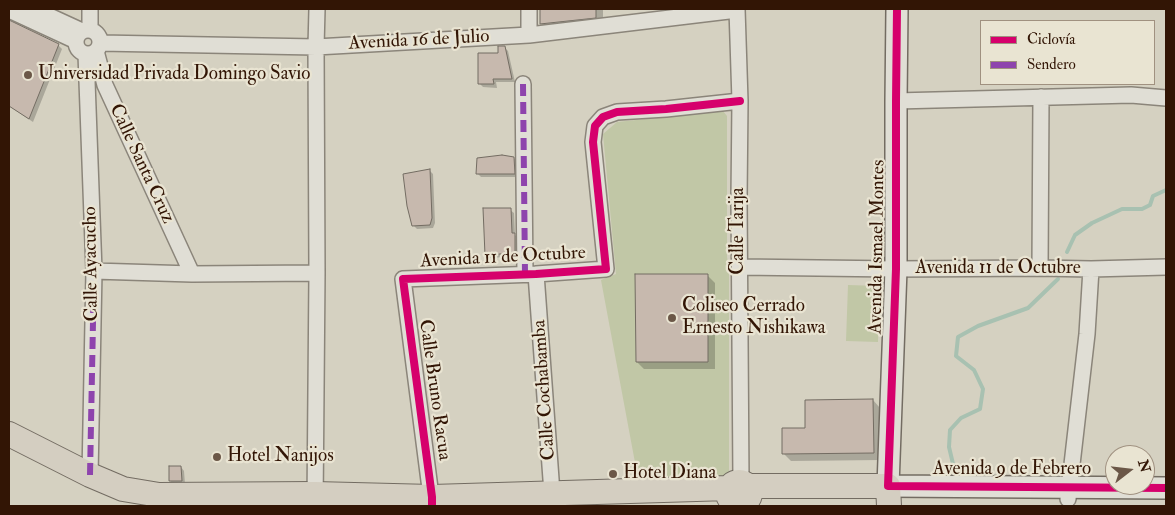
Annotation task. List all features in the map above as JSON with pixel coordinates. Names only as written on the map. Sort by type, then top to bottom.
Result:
[{"type":"main road","name":"Avenida 9 de Febrero","points":[[9,434],[90,475],[156,503]]},
{"type":"main road","name":"Avenida 9 de Febrero","points":[[9,447],[115,500],[156,503],[315,500],[552,502],[739,495],[888,497]]},
{"type":"street","points":[[34,9],[82,34]]},
{"type":"street","points":[[9,10],[82,34],[93,30],[99,36],[94,50],[83,53],[78,48],[82,34],[90,9]]},
{"type":"street","points":[[315,500],[317,9]]},
{"type":"street","points":[[529,9],[529,35]]},
{"type":"street","name":"Avenida Ismael Montes","points":[[888,497],[896,269],[897,9]]},
{"type":"street","name":"Avenida 16 de Julio","points":[[94,50],[316,47],[529,35],[737,10]]},
{"type":"street","name":"Calle Tarija","points":[[737,10],[740,101],[739,495]]},
{"type":"street","name":"Calle Ayacucho","points":[[90,475],[94,271],[94,50]]},
{"type":"street","name":"Calle Santa Cruz","points":[[94,50],[105,85],[192,274]]},
{"type":"street","name":"Calle Cochabamba","points":[[523,84],[531,274],[552,502]]},
{"type":"street","points":[[896,101],[1041,96],[1131,95],[1166,98]]},
{"type":"street","points":[[1040,268],[1041,96]]},
{"type":"street","name":"Avenida 11 de Octubre","points":[[403,279],[606,269],[593,142],[595,126],[603,116],[617,112],[740,101]]},
{"type":"street","name":"Avenida 11 de Octubre","points":[[740,267],[896,269],[1166,267]]},
{"type":"street","points":[[1069,493],[1087,334],[1091,269]]},
{"type":"street","points":[[94,271],[192,274],[317,273]]},
{"type":"street","name":"Calle Bruno Racua","points":[[403,279],[432,502]]},
{"type":"street","name":"Avenida 9 de Febrero","points":[[888,497],[1069,493],[1166,488]]},
{"type":"street","name":"Avenida 9 de Febrero","points":[[1069,493],[1166,502]]},
{"type":"green space","points":[[723,111],[727,116],[729,476],[717,482],[639,484],[601,280],[616,274],[603,134],[617,122]]},
{"type":"green space","points":[[848,285],[879,286],[878,342],[846,341]]},
{"type":"building","points":[[540,9],[596,9],[596,18],[540,24]]},
{"type":"building","name":"Universidad Privada Domingo Savio","points":[[9,20],[59,44],[29,119],[9,106]]},
{"type":"building","points":[[498,46],[505,46],[512,79],[493,79],[494,84],[478,84],[478,53],[498,53]]},
{"type":"building","points":[[502,155],[514,157],[515,174],[476,174],[477,158]]},
{"type":"building","points":[[430,169],[432,218],[430,225],[412,226],[407,206],[403,174]]},
{"type":"building","points":[[483,208],[511,208],[512,233],[515,233],[515,253],[485,255]]},
{"type":"building","name":"Coliseo Cerrado Ernesto Nishikawa","points":[[635,274],[708,274],[708,362],[636,362]]},
{"type":"building","points":[[873,399],[874,453],[782,454],[782,428],[805,428],[805,400]]},
{"type":"building","points":[[169,466],[181,466],[182,481],[169,481]]},
{"type":"waterway","points":[[1067,252],[1075,235],[1092,223],[1122,209],[1142,209],[1150,205],[1153,196],[1166,190]]},
{"type":"waterway","points":[[954,468],[949,447],[950,430],[961,418],[980,409],[983,389],[974,370],[956,356],[958,337],[978,326],[1028,308],[1058,279]]},
{"type":"marked path","points":[[523,84],[525,274]]},
{"type":"marked path","points":[[90,475],[94,271]]},
{"type":"cycle path","points":[[897,9],[896,269],[888,486],[1166,488]]},
{"type":"cycle path","points":[[432,506],[403,279],[536,274],[606,269],[593,142],[595,126],[603,117],[617,112],[740,101]]},
{"type":"place","name":"Universidad Privada Domingo Savio","points":[[28,75]]},
{"type":"place","name":"Coliseo Cerrado Ernesto Nishikawa","points":[[672,318]]},
{"type":"place","name":"Hotel Nanijos","points":[[217,457]]},
{"type":"place","name":"Hotel Diana","points":[[613,474]]}]
